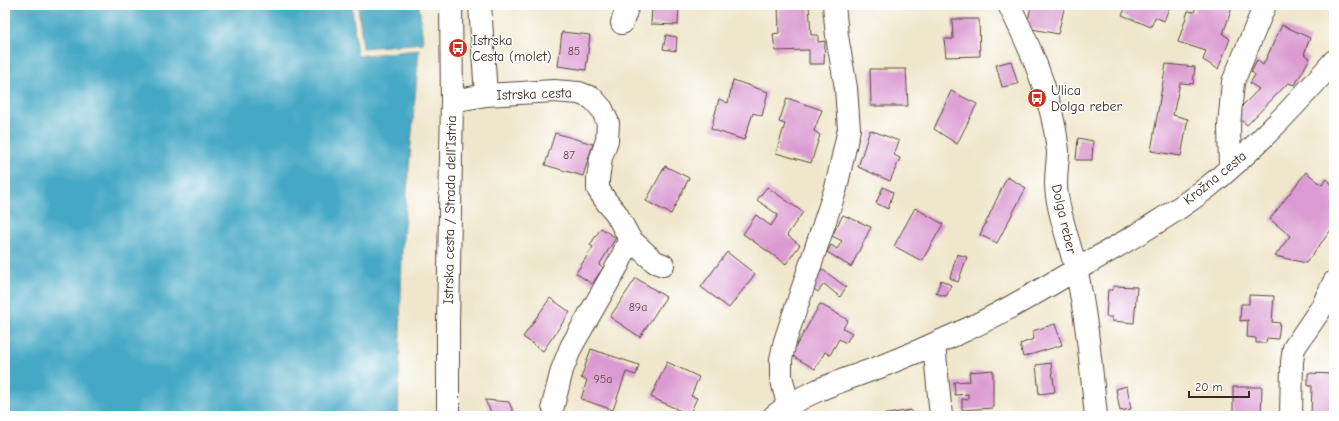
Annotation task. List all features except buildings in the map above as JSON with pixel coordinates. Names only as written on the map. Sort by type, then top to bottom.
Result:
[{"type":"street","name":"Istrska cesta / Strada dell'Istria","points":[[448,416],[448,316],[452,101],[451,5]]},
{"type":"street","name":"Istrska cesta","points":[[480,5],[486,95]]},
{"type":"street","points":[[781,410],[781,359],[785,341],[836,188],[849,129],[846,88],[837,36],[834,5]]},
{"type":"street","name":"Dolga reber","points":[[1009,5],[1024,34],[1040,74],[1053,122],[1058,150],[1055,176],[1057,196],[1076,270],[1087,329],[1096,416]]},
{"type":"street","points":[[1230,168],[1229,126],[1233,82],[1265,5]]},
{"type":"street","name":"Krožna cesta","points":[[781,410],[814,391],[934,344],[1004,311],[1144,230],[1206,188],[1230,168],[1263,138],[1301,99],[1334,61]]},
{"type":"street","name":"Istrska cesta","points":[[452,101],[486,95],[554,91],[580,93],[592,98],[602,109],[608,123],[608,140],[601,158],[598,188],[616,213],[630,238],[655,262],[662,265]]},
{"type":"street","points":[[553,406],[562,370],[571,346],[618,263],[630,238]]},
{"type":"street","points":[[1291,416],[1292,362],[1294,348],[1322,307],[1334,282]]},
{"type":"street","points":[[934,344],[940,416]]},
{"type":"water","points":[[5,5],[352,5],[357,56],[419,50],[402,250],[398,416],[5,416]]},
{"type":"water","points":[[358,5],[419,5],[423,43],[363,48]]},
{"type":"place","name":"Istrska Cesta (molet)","points":[[458,48]]},
{"type":"place","name":"Ulica Dolga reber","points":[[1037,98]]}]
